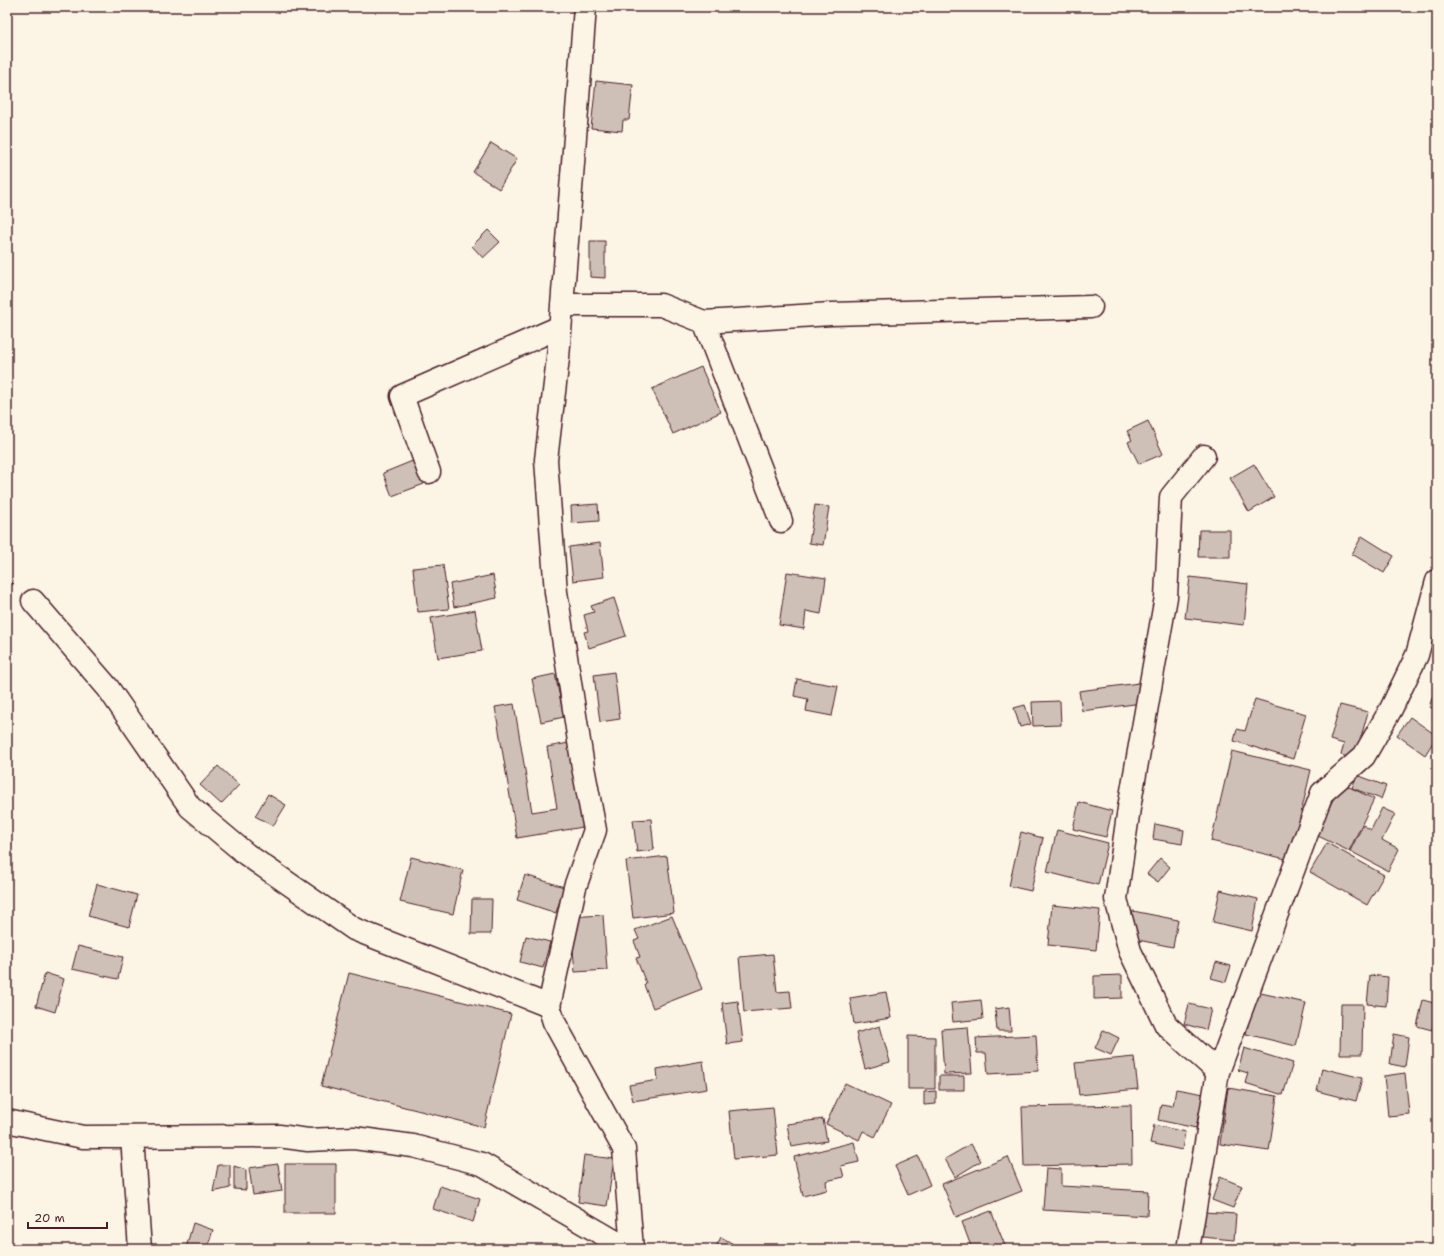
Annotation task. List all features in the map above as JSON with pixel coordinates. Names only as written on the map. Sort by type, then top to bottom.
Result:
[{"type":"street","points":[[584,7],[562,305],[546,460],[556,592],[583,767],[595,830],[575,887],[549,1006],[554,1022],[624,1149],[632,1249]]},
{"type":"street","points":[[562,305],[661,305],[704,322],[831,314],[1091,308]]},
{"type":"street","points":[[704,322],[781,521]]},
{"type":"street","points":[[429,472],[402,396],[560,327]]},
{"type":"street","points":[[1204,456],[1171,497],[1166,597],[1129,808],[1116,899],[1130,951],[1166,1025],[1218,1072]]},
{"type":"street","points":[[1188,1249],[1218,1072],[1322,793],[1364,756],[1391,709],[1417,654],[1437,581]]},
{"type":"street","points":[[33,602],[108,688],[190,807],[246,854],[354,928],[549,1006]]},
{"type":"street","points":[[7,1121],[83,1137],[279,1136],[308,1140],[354,1138],[413,1146],[482,1164],[628,1249]]},
{"type":"street","points":[[132,1137],[140,1249]]},
{"type":"building","points":[[596,81],[633,85],[629,120],[623,120],[622,131],[591,128]]},
{"type":"building","points":[[491,143],[517,159],[499,189],[473,172]]},
{"type":"building","points":[[488,230],[500,242],[483,258],[472,246]]},
{"type":"building","points":[[590,241],[605,241],[605,278],[590,277]]},
{"type":"building","points":[[701,367],[721,412],[673,434],[652,389]]},
{"type":"building","points":[[1148,421],[1163,454],[1139,464],[1128,442],[1132,440],[1127,431]]},
{"type":"building","points":[[415,460],[424,484],[392,496],[383,473]]},
{"type":"building","points":[[1254,464],[1274,497],[1249,512],[1230,478]]},
{"type":"building","points":[[598,504],[599,521],[572,523],[571,506]]},
{"type":"building","points":[[815,505],[829,507],[823,545],[809,543]]},
{"type":"building","points":[[1199,530],[1230,530],[1230,557],[1198,557]]},
{"type":"building","points":[[1362,536],[1394,556],[1384,573],[1352,554]]},
{"type":"building","points":[[600,543],[604,577],[573,581],[569,547]]},
{"type":"building","points":[[443,565],[449,609],[418,612],[413,568]]},
{"type":"building","points":[[787,572],[826,578],[821,614],[806,611],[804,629],[779,625]]},
{"type":"building","points":[[493,575],[497,598],[454,607],[450,584]]},
{"type":"building","points":[[1190,577],[1248,584],[1244,625],[1185,618]]},
{"type":"building","points":[[614,598],[626,636],[589,648],[584,632],[588,631],[584,615],[594,612],[591,606]]},
{"type":"building","points":[[475,610],[482,651],[438,658],[431,618]]},
{"type":"building","points":[[614,672],[620,719],[600,722],[594,675]]},
{"type":"building","points":[[555,674],[564,717],[541,722],[532,679]]},
{"type":"building","points":[[797,679],[838,686],[832,716],[806,711],[808,699],[794,696]]},
{"type":"building","points":[[1139,683],[1142,703],[1082,711],[1079,691]]},
{"type":"building","points":[[1435,690],[1437,691],[1437,710],[1429,707]]},
{"type":"building","points":[[1255,699],[1306,714],[1293,759],[1234,741],[1237,729],[1245,731]]},
{"type":"building","points":[[1060,701],[1061,725],[1033,726],[1032,702]]},
{"type":"building","points":[[514,704],[532,812],[557,808],[547,747],[569,743],[583,827],[517,838],[495,707]]},
{"type":"building","points":[[1025,705],[1031,724],[1020,727],[1014,708]]},
{"type":"building","points":[[1340,705],[1368,712],[1355,759],[1341,755],[1344,744],[1330,740]]},
{"type":"building","points":[[1410,717],[1437,736],[1425,755],[1397,735]]},
{"type":"building","points":[[1232,751],[1311,770],[1290,860],[1211,841]]},
{"type":"building","points":[[218,766],[239,785],[221,804],[200,785]]},
{"type":"building","points":[[1357,775],[1386,786],[1381,799],[1352,788]]},
{"type":"building","points":[[1341,783],[1374,799],[1349,851],[1316,835]]},
{"type":"building","points":[[268,794],[286,805],[273,826],[255,816]]},
{"type":"building","points":[[1079,802],[1112,811],[1106,837],[1073,829]]},
{"type":"building","points":[[1382,808],[1395,814],[1382,840],[1399,849],[1388,871],[1350,851],[1363,825],[1371,830]]},
{"type":"building","points":[[651,819],[654,850],[637,852],[633,820]]},
{"type":"building","points":[[1155,824],[1184,830],[1182,844],[1153,839]]},
{"type":"building","points":[[1057,830],[1108,843],[1098,885],[1047,872]]},
{"type":"building","points":[[1021,832],[1043,838],[1031,891],[1009,886]]},
{"type":"building","points":[[1327,843],[1384,875],[1367,905],[1310,872]]},
{"type":"building","points":[[667,856],[674,913],[633,918],[626,861]]},
{"type":"building","points":[[411,857],[463,870],[453,914],[400,902]]},
{"type":"building","points":[[1160,858],[1170,867],[1158,882],[1147,874]]},
{"type":"building","points":[[525,875],[564,887],[556,913],[517,900]]},
{"type":"building","points":[[97,884],[137,895],[129,927],[88,916]]},
{"type":"building","points":[[1220,890],[1258,899],[1252,931],[1213,922]]},
{"type":"building","points":[[472,899],[492,899],[491,934],[471,934]]},
{"type":"building","points":[[1052,905],[1100,910],[1096,950],[1048,945]]},
{"type":"building","points":[[1133,911],[1178,920],[1173,947],[1128,938]]},
{"type":"building","points":[[603,915],[607,970],[575,972],[570,917]]},
{"type":"building","points":[[672,916],[702,989],[653,1008],[644,985],[646,983],[636,958],[640,957],[634,941],[639,939],[635,930]]},
{"type":"building","points":[[526,936],[550,942],[543,968],[520,962]]},
{"type":"building","points":[[78,946],[123,957],[118,979],[72,969]]},
{"type":"building","points":[[773,954],[777,992],[790,991],[792,1008],[744,1012],[739,957]]},
{"type":"building","points":[[1216,962],[1231,966],[1226,982],[1211,978]]},
{"type":"building","points":[[45,973],[64,979],[55,1012],[36,1006]]},
{"type":"building","points":[[349,973],[511,1014],[484,1127],[321,1086]]},
{"type":"building","points":[[1122,975],[1122,998],[1094,999],[1094,976]]},
{"type":"building","points":[[1370,975],[1388,977],[1386,1006],[1367,1004]]},
{"type":"building","points":[[886,992],[891,1018],[854,1024],[850,998]]},
{"type":"building","points":[[1256,992],[1306,1003],[1296,1046],[1246,1034]]},
{"type":"building","points":[[981,1000],[983,1019],[953,1022],[951,1003]]},
{"type":"building","points":[[1423,1000],[1437,1004],[1432,1030],[1417,1026]]},
{"type":"building","points":[[738,1001],[743,1042],[727,1044],[722,1003]]},
{"type":"building","points":[[1189,1004],[1211,1009],[1206,1030],[1184,1024]]},
{"type":"building","points":[[1341,1004],[1363,1004],[1362,1054],[1340,1054]]},
{"type":"building","points":[[1009,1007],[1011,1031],[997,1031],[995,1009]]},
{"type":"building","points":[[880,1026],[890,1062],[865,1069],[856,1033]]},
{"type":"building","points":[[968,1027],[972,1073],[944,1074],[941,1029]]},
{"type":"building","points":[[1103,1030],[1119,1038],[1111,1055],[1095,1048]]},
{"type":"building","points":[[1394,1034],[1409,1037],[1405,1067],[1390,1064]]},
{"type":"building","points":[[1036,1035],[1038,1071],[988,1074],[986,1053],[977,1053],[976,1038]]},
{"type":"building","points":[[908,1036],[935,1037],[935,1089],[908,1089]]},
{"type":"building","points":[[1244,1048],[1293,1063],[1283,1095],[1245,1083],[1248,1073],[1238,1070]]},
{"type":"building","points":[[1134,1057],[1138,1089],[1079,1095],[1075,1063]]},
{"type":"building","points":[[703,1061],[707,1089],[633,1101],[629,1085],[658,1080],[657,1069]]},
{"type":"building","points":[[1322,1068],[1362,1078],[1356,1101],[1317,1091]]},
{"type":"building","points":[[1405,1073],[1409,1114],[1388,1116],[1384,1076]]},
{"type":"building","points":[[939,1076],[964,1076],[964,1090],[939,1090]]},
{"type":"building","points":[[845,1083],[891,1105],[875,1137],[863,1131],[859,1140],[826,1124]]},
{"type":"building","points":[[1228,1088],[1277,1096],[1269,1151],[1220,1144]]},
{"type":"building","points":[[1176,1089],[1210,1095],[1207,1113],[1199,1112],[1196,1128],[1158,1120],[1161,1104],[1173,1106]]},
{"type":"building","points":[[936,1091],[936,1104],[924,1105],[924,1092]]},
{"type":"building","points":[[1131,1105],[1132,1164],[1024,1166],[1022,1107]]},
{"type":"building","points":[[773,1107],[778,1155],[734,1159],[729,1111]]},
{"type":"building","points":[[823,1119],[827,1141],[791,1147],[787,1124]]},
{"type":"building","points":[[1154,1125],[1185,1132],[1182,1150],[1150,1143]]},
{"type":"building","points":[[854,1142],[859,1162],[841,1166],[844,1177],[826,1181],[827,1190],[803,1196],[794,1157]]},
{"type":"building","points":[[971,1144],[981,1161],[955,1177],[945,1159]]},
{"type":"building","points":[[584,1155],[614,1159],[607,1206],[578,1202]]},
{"type":"building","points":[[918,1156],[930,1185],[908,1195],[895,1166]]},
{"type":"building","points":[[1008,1157],[1022,1191],[956,1217],[942,1184]]},
{"type":"building","points":[[278,1164],[282,1191],[253,1195],[249,1168]]},
{"type":"building","points":[[285,1164],[336,1164],[336,1213],[285,1213]]},
{"type":"building","points":[[218,1165],[230,1165],[230,1188],[213,1192]]},
{"type":"building","points":[[234,1166],[246,1170],[246,1190],[234,1189]]},
{"type":"building","points":[[1046,1168],[1061,1169],[1061,1186],[1148,1191],[1147,1216],[1043,1210]]},
{"type":"building","points":[[1220,1177],[1242,1186],[1233,1208],[1212,1200]]},
{"type":"building","points":[[440,1186],[480,1199],[473,1222],[433,1209]]},
{"type":"building","points":[[991,1211],[1006,1248],[972,1249],[962,1222]]},
{"type":"building","points":[[1204,1212],[1236,1214],[1234,1240],[1202,1237]]},
{"type":"building","points":[[193,1223],[213,1230],[207,1249],[186,1248]]},
{"type":"building","points":[[721,1237],[742,1249],[715,1249]]},
{"type":"building","points":[[916,1248],[943,1249],[916,1249]]}]
